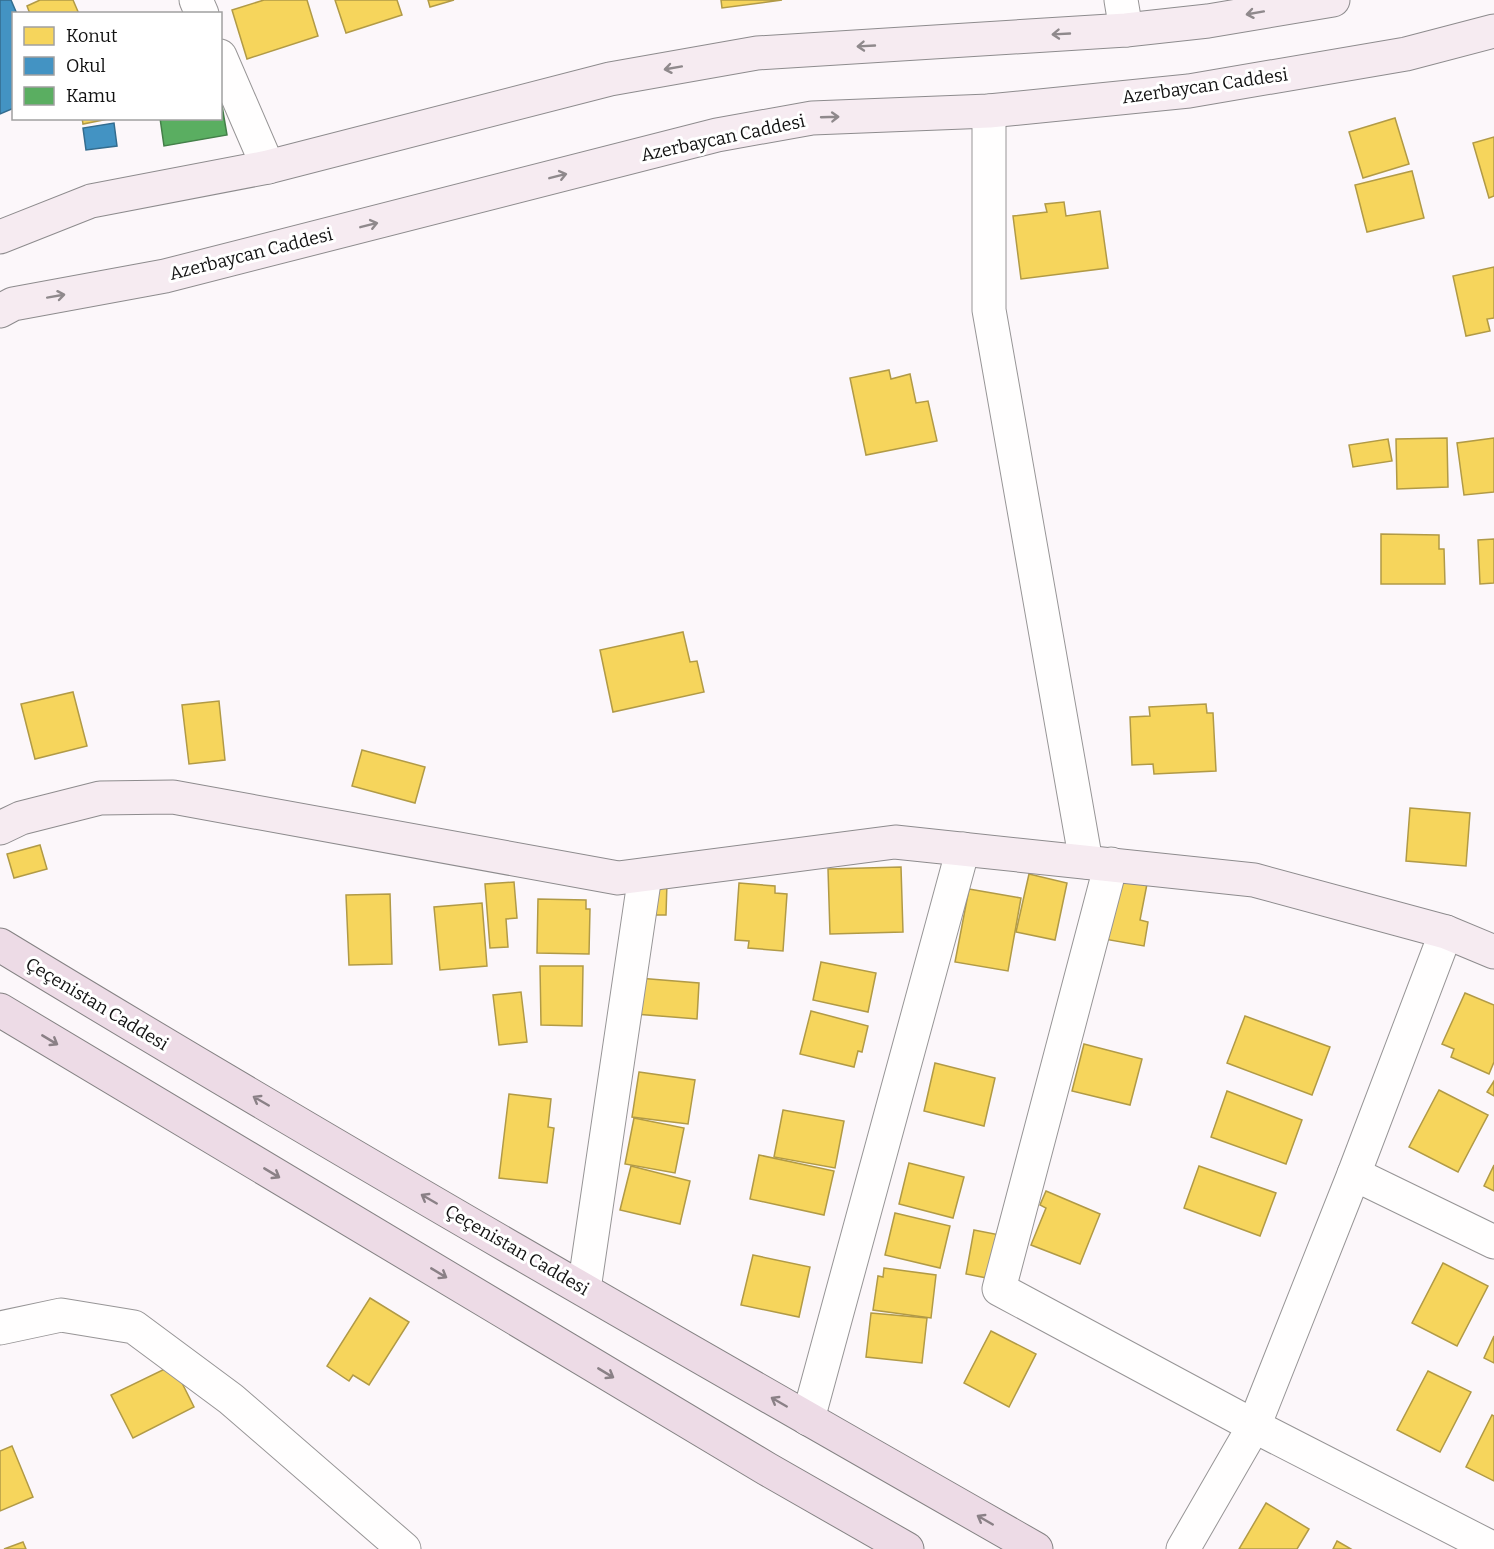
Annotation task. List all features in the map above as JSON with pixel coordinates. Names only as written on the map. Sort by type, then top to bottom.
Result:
[{"type":"main road","points":[[0,237],[91,201],[268,167],[610,79],[757,53],[1124,15],[1208,21],[1333,0]]},
{"type":"main road","name":"Azerbaycan Caddesi","points":[[0,311],[13,304],[165,276],[717,135],[812,118],[989,111],[1189,91],[1406,54],[1494,31]]},
{"type":"main road","points":[[0,828],[21,818],[100,798],[173,797],[618,878],[895,842],[1254,880],[1446,932],[1494,952]]},
{"type":"main road","name":"Çeçenistan Caddesi","points":[[0,945],[168,1048],[1036,1549]]},
{"type":"main road","points":[[0,1010],[767,1469],[907,1549]]},
{"type":"street","points":[[222,61],[268,167]]},
{"type":"street","points":[[989,111],[989,310],[1099,863],[999,1289],[1254,1426],[1494,1549]]},
{"type":"street","points":[[808,1419],[963,849]]},
{"type":"street","points":[[584,1289],[645,875]]},
{"type":"street","points":[[1183,1549],[1254,1426],[1354,1174],[1446,932]]},
{"type":"street","points":[[1354,1174],[1494,1242]]},
{"type":"street","points":[[0,1328],[61,1315],[134,1328],[231,1399],[404,1549]]},
{"type":"building: Konut","points":[[40,0],[73,0],[78,12],[29,12],[27,6]]},
{"type":"building: Konut","points":[[264,0],[307,0],[318,36],[247,59],[232,10]]},
{"type":"building: Konut","points":[[335,0],[397,0],[402,15],[346,33]]},
{"type":"building: Konut","points":[[428,0],[454,0],[430,7]]},
{"type":"building: Konut","points":[[721,0],[782,0],[722,8]]},
{"type":"building: Konut","points":[[1395,118],[1409,164],[1363,178],[1349,132]]},
{"type":"building: Konut","points":[[82,120],[103,120],[83,124]]},
{"type":"building: Konut","points":[[1494,137],[1494,196],[1489,198],[1473,143]]},
{"type":"building: Konut","points":[[1412,171],[1424,218],[1367,232],[1355,185]]},
{"type":"building: Konut","points":[[1064,202],[1066,216],[1100,211],[1108,268],[1021,279],[1013,216],[1047,212],[1045,204]]},
{"type":"building: Konut","points":[[1494,267],[1494,318],[1487,319],[1490,331],[1466,336],[1453,276]]},
{"type":"building: Konut","points":[[889,370],[891,379],[910,374],[916,403],[928,401],[937,441],[866,455],[850,378]]},
{"type":"building: Konut","points":[[1447,438],[1448,487],[1397,489],[1396,439]]},
{"type":"building: Konut","points":[[1494,438],[1494,492],[1464,495],[1457,443]]},
{"type":"building: Konut","points":[[1388,439],[1392,461],[1353,467],[1349,445]]},
{"type":"building: Konut","points":[[1381,534],[1439,535],[1439,549],[1444,549],[1445,584],[1381,584]]},
{"type":"building: Konut","points":[[1494,539],[1494,583],[1480,584],[1478,540]]},
{"type":"building: Konut","points":[[683,632],[690,662],[697,661],[704,692],[613,712],[600,650]]},
{"type":"building: Konut","points":[[73,692],[87,746],[35,759],[21,704]]},
{"type":"building: Konut","points":[[219,701],[225,760],[189,764],[182,705]]},
{"type":"building: Konut","points":[[1206,704],[1207,713],[1213,713],[1216,771],[1154,774],[1153,764],[1132,765],[1130,717],[1150,716],[1149,707]]},
{"type":"building: Konut","points":[[362,750],[425,767],[415,803],[352,786]]},
{"type":"building: Konut","points":[[1410,808],[1470,813],[1466,866],[1406,861]]},
{"type":"building: Konut","points":[[40,845],[47,869],[14,878],[7,854]]},
{"type":"building: Konut","points":[[901,867],[903,932],[830,934],[828,869]]},
{"type":"building: Konut","points":[[1029,874],[1067,883],[1055,940],[1016,932]]},
{"type":"building: Konut","points":[[1115,878],[1147,884],[1140,920],[1148,922],[1144,946],[1104,939]]},
{"type":"building: Konut","points":[[647,881],[667,882],[666,915],[646,915]]},
{"type":"building: Konut","points":[[514,882],[517,918],[506,919],[508,947],[490,948],[485,884]]},
{"type":"building: Konut","points":[[739,883],[775,886],[775,893],[787,894],[783,951],[748,948],[749,941],[735,940]]},
{"type":"building: Konut","points":[[969,889],[1021,898],[1008,971],[955,962]]},
{"type":"building: Konut","points":[[390,894],[392,964],[349,965],[346,895]]},
{"type":"building: Konut","points":[[538,899],[586,900],[586,909],[590,909],[589,954],[537,953]]},
{"type":"building: Konut","points":[[482,903],[487,966],[440,970],[434,907]]},
{"type":"building: Konut","points":[[821,962],[876,973],[868,1012],[813,1000]]},
{"type":"building: Konut","points":[[540,966],[583,966],[582,1026],[541,1025]]},
{"type":"building: Konut","points":[[638,978],[699,983],[697,1019],[635,1014]]},
{"type":"building: Konut","points":[[521,992],[527,1042],[499,1045],[493,995]]},
{"type":"building: Konut","points":[[1465,993],[1494,1005],[1494,1062],[1489,1074],[1451,1057],[1454,1049],[1442,1044]]},
{"type":"building: Konut","points":[[811,1011],[868,1026],[862,1052],[858,1051],[854,1067],[800,1054]]},
{"type":"building: Konut","points":[[1245,1016],[1330,1047],[1312,1095],[1227,1063]]},
{"type":"building: Konut","points":[[1084,1044],[1142,1059],[1130,1105],[1072,1091]]},
{"type":"building: Konut","points":[[935,1063],[995,1078],[984,1126],[924,1111]]},
{"type":"building: Konut","points":[[639,1072],[695,1080],[688,1124],[632,1117]]},
{"type":"building: Konut","points":[[1494,1081],[1494,1096],[1487,1092]]},
{"type":"building: Konut","points":[[1439,1090],[1488,1115],[1458,1172],[1409,1147]]},
{"type":"building: Konut","points":[[1227,1091],[1302,1120],[1286,1164],[1211,1137]]},
{"type":"building: Konut","points":[[509,1094],[551,1099],[548,1127],[554,1128],[547,1183],[499,1178]]},
{"type":"building: Konut","points":[[783,1110],[844,1121],[835,1168],[774,1157]]},
{"type":"building: Konut","points":[[634,1118],[684,1128],[675,1173],[625,1164]]},
{"type":"building: Konut","points":[[759,1155],[834,1171],[824,1215],[750,1199]]},
{"type":"building: Konut","points":[[909,1163],[964,1177],[953,1218],[899,1204]]},
{"type":"building: Konut","points":[[1494,1165],[1494,1191],[1484,1186]]},
{"type":"building: Konut","points":[[631,1166],[690,1181],[680,1224],[620,1210]]},
{"type":"building: Konut","points":[[1199,1166],[1276,1193],[1260,1236],[1184,1208]]},
{"type":"building: Konut","points":[[1046,1191],[1100,1214],[1080,1264],[1031,1245],[1046,1208],[1040,1205]]},
{"type":"building: Konut","points":[[895,1213],[950,1226],[940,1268],[885,1255]]},
{"type":"building: Konut","points":[[974,1230],[1000,1235],[992,1279],[966,1274]]},
{"type":"building: Konut","points":[[753,1255],[810,1267],[799,1317],[741,1305]]},
{"type":"building: Konut","points":[[1443,1263],[1488,1286],[1457,1346],[1412,1323]]},
{"type":"building: Konut","points":[[884,1268],[936,1275],[931,1318],[873,1310],[878,1276],[883,1277]]},
{"type":"building: Konut","points":[[370,1298],[409,1322],[369,1385],[353,1375],[349,1381],[327,1366]]},
{"type":"building: Konut","points":[[871,1313],[927,1318],[922,1363],[866,1357]]},
{"type":"building: Konut","points":[[991,1331],[1036,1354],[1009,1407],[964,1383]]},
{"type":"building: Konut","points":[[1494,1336],[1494,1363],[1484,1358]]},
{"type":"building: Konut","points":[[173,1365],[194,1407],[133,1438],[111,1395]]},
{"type":"building: Konut","points":[[1428,1371],[1471,1392],[1440,1452],[1397,1430]]},
{"type":"building: Konut","points":[[1492,1415],[1494,1416],[1494,1481],[1466,1467]]},
{"type":"building: Konut","points":[[12,1446],[33,1497],[0,1511],[0,1451]]},
{"type":"building: Konut","points":[[1266,1503],[1309,1529],[1297,1549],[1239,1549]]},
{"type":"building: Konut","points":[[1337,1541],[1351,1549],[1333,1549]]},
{"type":"building: Konut","points":[[23,1542],[26,1549],[4,1549]]},
{"type":"building: Okul","points":[[0,0],[11,0],[16,12],[12,12],[12,109],[0,114]]},
{"type":"building: Okul","points":[[114,123],[117,146],[86,150],[83,128]]},
{"type":"building: Kamu","points":[[222,106],[227,135],[164,146],[160,120],[222,120]]}]
